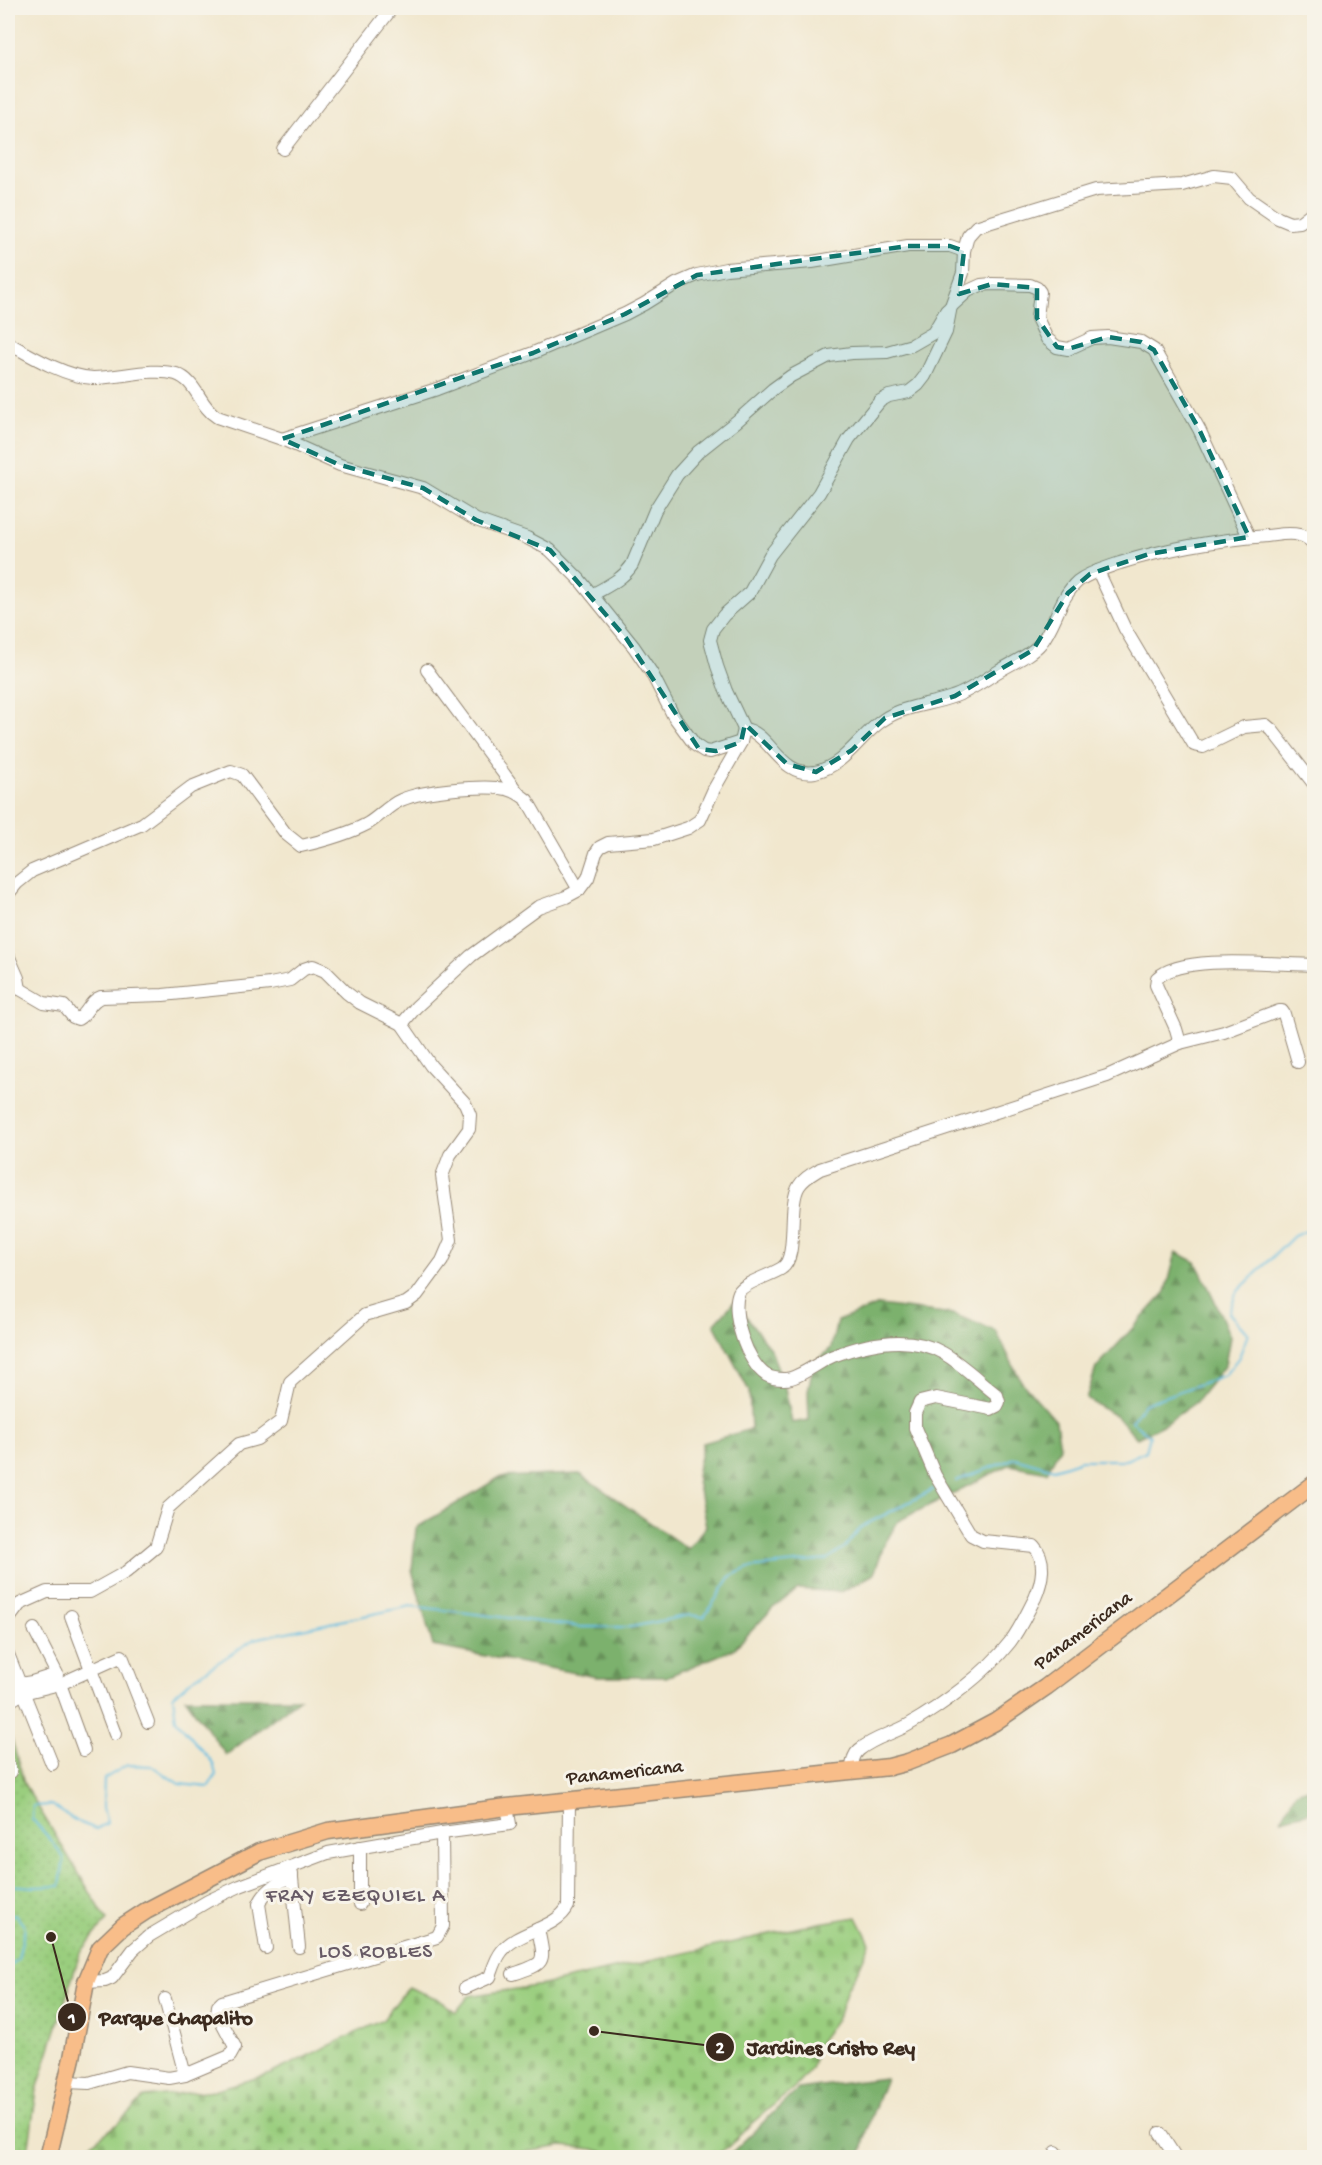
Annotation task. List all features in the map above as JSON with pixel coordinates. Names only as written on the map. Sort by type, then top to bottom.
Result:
[{"type":"main road","name":"Panamericana","points":[[48,2157],[67,2082],[86,1982],[100,1948],[123,1926],[146,1911],[259,1852],[328,1831],[507,1807],[889,1767],[908,1762],[952,1745],[995,1722],[1046,1687],[1314,1484]]},
{"type":"street","points":[[283,149],[392,8]]},
{"type":"street","points":[[402,1024],[416,1007],[471,956],[538,907],[579,890],[588,878],[600,847],[608,843],[654,838],[688,828],[700,820],[714,789],[741,742],[744,729],[717,666],[710,640],[712,629],[750,591],[770,555],[819,494],[849,439],[880,401],[889,396],[909,392],[918,385],[943,340],[951,306],[963,273],[964,251],[968,236],[976,227],[1075,195],[1103,189],[1182,185],[1214,176],[1226,176],[1236,181],[1249,198],[1284,221],[1300,222],[1314,211]]},
{"type":"street","points":[[282,439],[428,393],[534,353],[644,304],[676,284],[697,275],[726,269],[812,262],[908,246],[950,246],[964,251]]},
{"type":"street","points":[[592,595],[621,578],[632,566],[659,501],[688,461],[773,389],[791,376],[829,356],[852,352],[886,352],[912,345],[933,333],[951,306],[968,291],[981,285],[1030,285],[1037,288],[1040,292],[1037,318],[1047,339],[1057,347],[1068,349],[1092,338],[1108,337],[1141,342],[1150,346],[1157,353],[1199,429],[1249,537]]},
{"type":"street","points":[[8,343],[79,376],[102,378],[162,372],[177,375],[191,384],[209,412],[245,428],[282,439],[340,465],[423,488],[476,520],[527,538],[555,555],[592,595],[642,658],[673,715],[695,745],[710,752],[741,742]]},
{"type":"street","points":[[744,729],[753,732],[777,757],[794,768],[809,772],[822,770],[852,750],[885,718],[955,696],[1033,650],[1045,638],[1068,593],[1078,582],[1098,571],[1169,550],[1249,537],[1294,534],[1307,538],[1314,544]]},
{"type":"street","points":[[1098,571],[1125,629],[1194,745],[1203,747],[1244,727],[1266,725],[1314,784]]},
{"type":"street","points":[[427,670],[518,793],[527,800],[579,890]]},
{"type":"street","points":[[8,894],[32,871],[142,824],[191,787],[231,771],[242,776],[286,834],[300,846],[325,841],[366,824],[399,801],[410,797],[436,791],[480,789],[507,789],[518,793]]},
{"type":"street","points":[[8,955],[18,978],[12,988],[39,1001],[64,1006],[73,1017],[78,1019],[94,1001],[101,997],[163,995],[270,984],[290,980],[304,969],[313,966],[325,971],[360,1004],[402,1024],[431,1066],[465,1103],[470,1115],[469,1129],[450,1155],[442,1176],[451,1240],[442,1261],[417,1295],[406,1303],[365,1315],[290,1382],[280,1421],[257,1439],[239,1444],[168,1508],[156,1547],[126,1572],[90,1592],[47,1592],[20,1604],[8,1620]]},
{"type":"street","points":[[1179,1043],[1176,1029],[1156,986],[1157,978],[1163,973],[1189,966],[1220,963],[1314,965]]},
{"type":"street","points":[[852,1770],[853,1758],[862,1747],[906,1726],[934,1708],[993,1661],[1011,1640],[1038,1590],[1042,1576],[1040,1558],[1034,1546],[983,1541],[971,1535],[935,1475],[915,1428],[917,1407],[920,1402],[936,1398],[991,1408],[998,1404],[997,1395],[944,1353],[925,1345],[909,1342],[870,1345],[832,1356],[787,1380],[768,1376],[760,1370],[742,1341],[737,1313],[738,1294],[743,1287],[784,1267],[789,1260],[797,1190],[807,1177],[820,1169],[1107,1077],[1179,1043],[1224,1032],[1282,1011],[1298,1062]]},
{"type":"street","points":[[71,1616],[115,1734]]},
{"type":"street","points":[[8,1702],[17,1688],[57,1674],[34,1629]]},
{"type":"street","points":[[8,1654],[17,1688],[52,1764]]},
{"type":"street","points":[[17,1688],[60,1684],[122,1656],[148,1722]]},
{"type":"street","points":[[60,1684],[84,1750]]},
{"type":"street","points":[[465,1988],[490,1977],[501,1951],[511,1942],[562,1915],[568,1906],[569,1802]]},
{"type":"street","points":[[86,1982],[112,1978],[134,1950],[149,1936],[208,1900],[240,1886],[291,1871],[328,1853],[442,1833],[510,1824],[507,1807]]},
{"type":"street","points":[[67,2082],[89,2083],[127,2072],[169,2078],[185,2074],[234,2053],[235,2048],[218,2013],[218,2006],[222,2002],[437,1937],[443,1926],[442,1833]]},
{"type":"street","points":[[360,1847],[360,1904]]},
{"type":"street","points":[[291,1871],[299,1947]]},
{"type":"street","points":[[266,1948],[259,1904],[266,1893],[291,1871]]},
{"type":"street","points":[[146,1911],[149,1936]]},
{"type":"street","points":[[513,1974],[537,1966],[541,1962],[542,1951],[538,1929]]},
{"type":"street","points":[[165,1999],[185,2074]]},
{"type":"street","points":[[1160,2133],[1176,2157]]},
{"type":"highlighted area","points":[[908,246],[950,246],[964,251],[959,294],[992,284],[1037,288],[1037,318],[1057,347],[1068,349],[1108,337],[1141,342],[1154,350],[1199,429],[1249,537],[1149,554],[1090,574],[1068,593],[1033,650],[955,696],[885,718],[852,750],[816,772],[787,764],[745,724],[741,742],[716,751],[699,749],[626,638],[550,550],[476,520],[423,488],[340,465],[282,439],[533,353],[625,314],[697,275]]},
{"type":"green space","points":[[1176,1252],[1196,1262],[1215,1301],[1230,1337],[1225,1365],[1196,1402],[1166,1423],[1137,1438],[1116,1416],[1086,1399],[1096,1368],[1166,1292]]},
{"type":"green space","points":[[735,1301],[771,1350],[785,1388],[792,1423],[809,1420],[808,1391],[813,1365],[831,1348],[837,1321],[879,1305],[953,1314],[996,1331],[1021,1381],[1056,1421],[1060,1447],[1047,1472],[1009,1465],[898,1521],[884,1545],[874,1574],[841,1592],[798,1589],[773,1608],[734,1649],[666,1677],[596,1677],[433,1646],[412,1570],[416,1528],[500,1477],[580,1474],[688,1549],[706,1526],[696,1475],[703,1443],[751,1429],[749,1391],[714,1324]]},
{"type":"green space","points":[[185,1698],[300,1698],[226,1755]]},
{"type":"green space","points":[[8,1726],[24,1784],[107,1920],[80,1953],[37,2090],[27,2158],[8,2157]]},
{"type":"green space","points":[[1314,1786],[1314,1811],[1281,1819],[1296,1792]]},
{"type":"green space","points":[[857,1917],[870,1943],[847,1988],[839,2015],[819,2042],[811,2069],[796,2086],[752,2123],[728,2147],[713,2157],[621,2157],[593,2149],[563,2146],[524,2152],[512,2158],[79,2157],[145,2097],[214,2090],[270,2074],[383,2020],[408,1987],[438,1999],[456,2012],[469,1996],[543,1985],[819,1923]]},
{"type":"green space","points":[[886,2078],[870,2120],[860,2157],[727,2157],[798,2089]]},
{"type":"waterway","points":[[956,1481],[1015,1458],[1054,1469],[1081,1460],[1126,1460],[1146,1451],[1150,1436],[1132,1421],[1144,1404],[1225,1375],[1239,1357],[1248,1334],[1229,1313],[1236,1293],[1294,1236],[1314,1228]]},
{"type":"waterway","points":[[8,1885],[60,1886],[64,1858],[32,1819],[33,1806],[51,1805],[78,1822],[96,1829],[107,1823],[103,1808],[104,1779],[127,1765],[152,1766],[179,1784],[208,1787],[216,1775],[213,1763],[176,1720],[173,1696],[190,1681],[254,1639],[411,1606],[582,1627],[631,1627],[690,1615],[704,1617],[731,1576],[748,1568],[826,1560],[845,1547],[861,1527],[934,1489]]},
{"type":"waterway","points":[[8,1916],[15,1914],[25,1927],[18,1959],[8,1968]]},
{"type":"place","name":"Parque Chapalito","points":[[51,1937]]},
{"type":"place","name":"Jardines Cristo Rey","points":[[594,2031]]},
{"type":"district","name":"FRAY EZEQUIEL A","points":[[356,1897]]},
{"type":"district","name":"LOS ROBLES","points":[[376,1953]]}]
